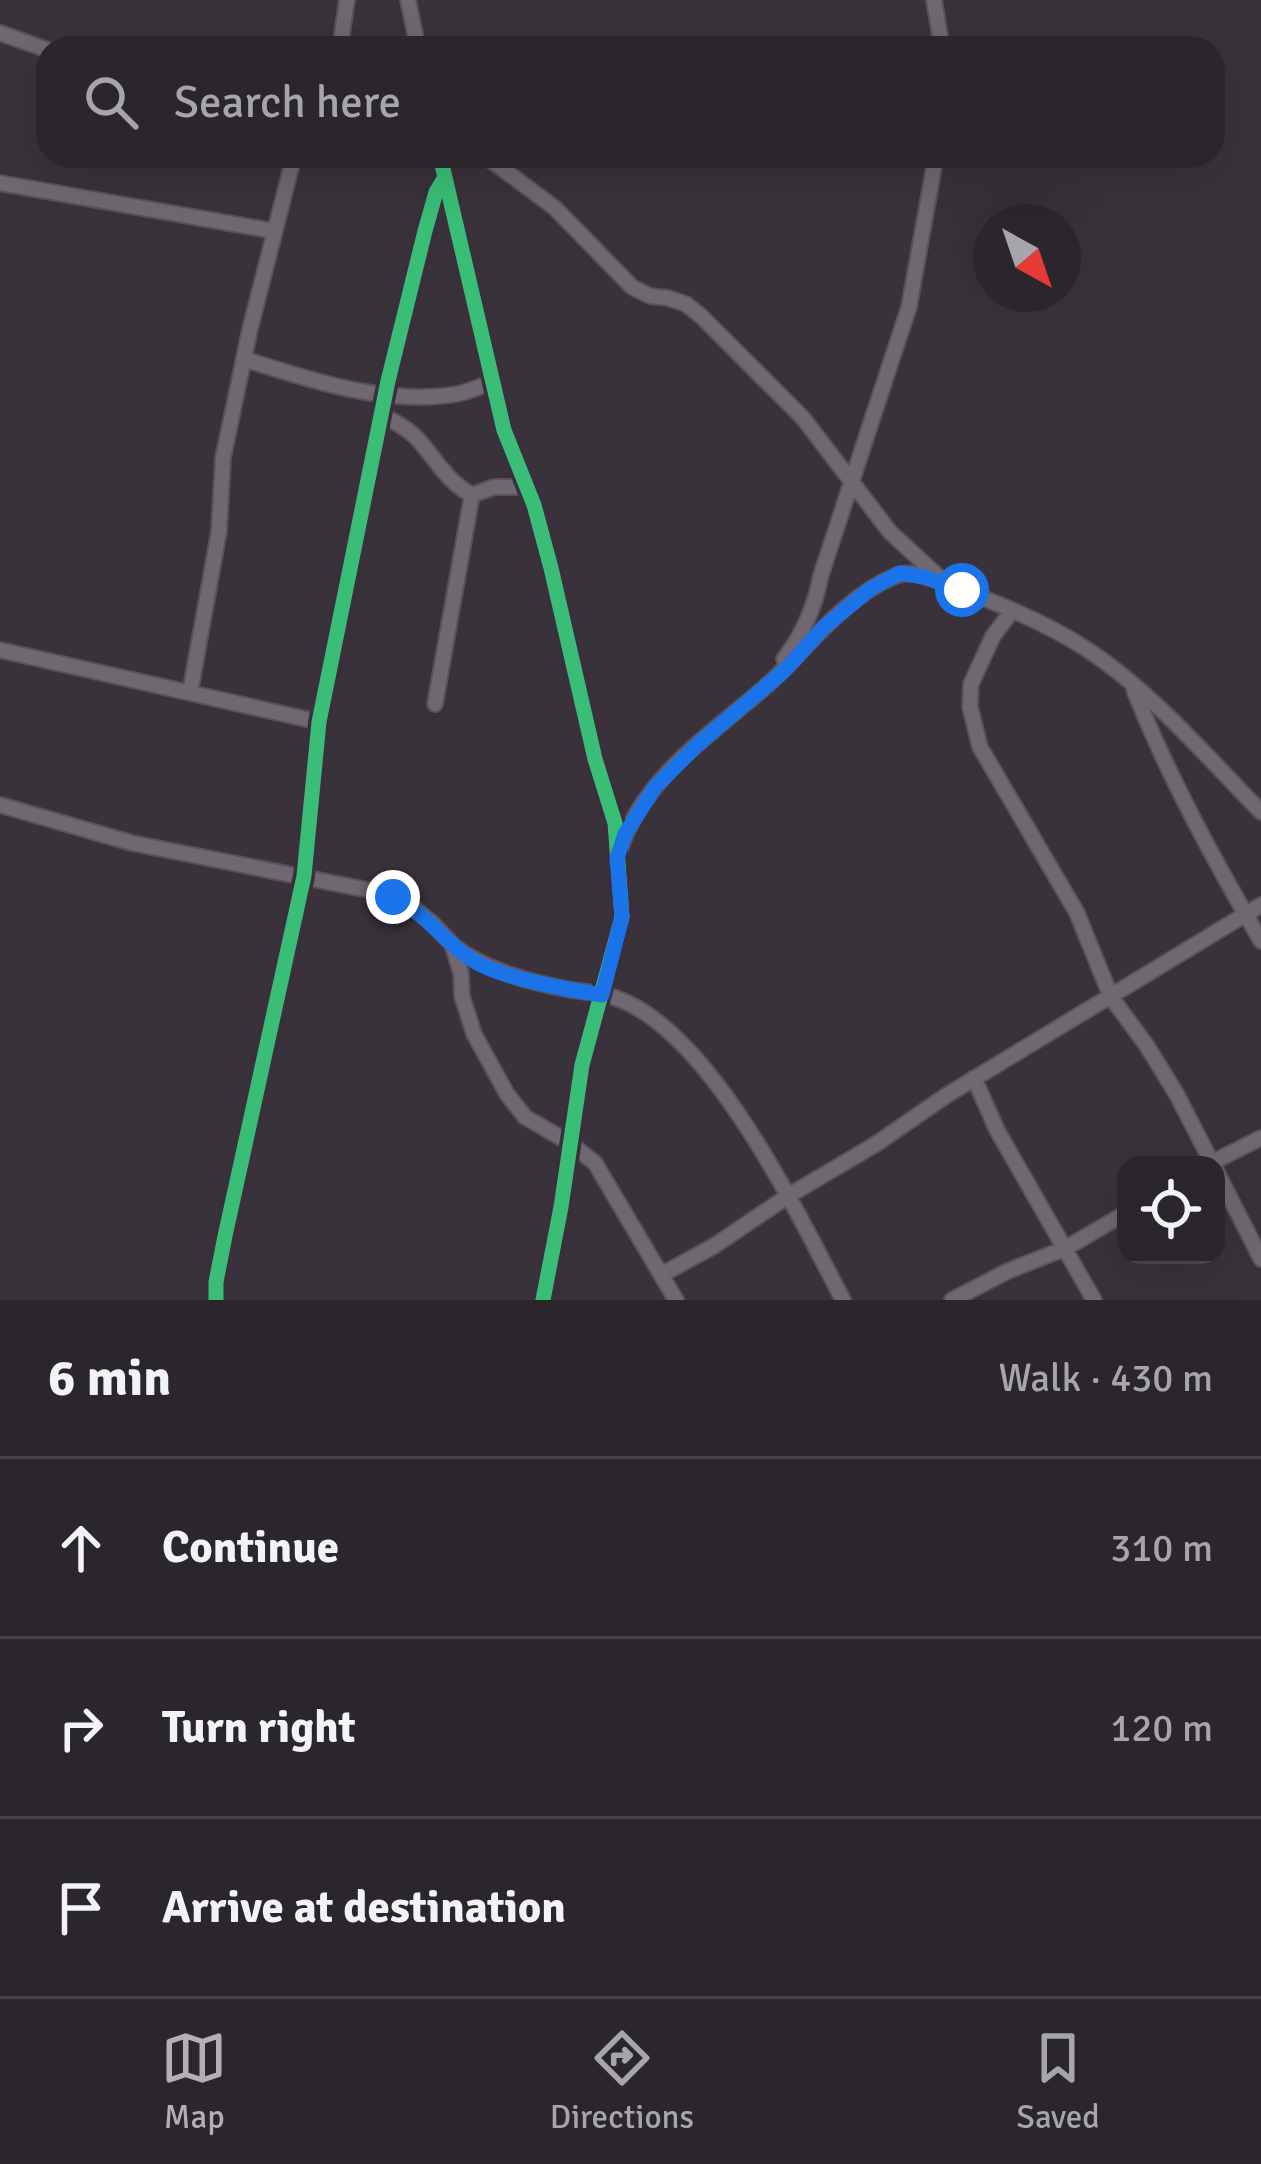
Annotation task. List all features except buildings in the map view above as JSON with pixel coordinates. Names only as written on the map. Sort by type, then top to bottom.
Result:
[{"type":"street","points":[[342,36],[347,0]]},
{"type":"street","points":[[408,0],[416,36]]},
{"type":"street","points":[[934,0],[940,36]]},
{"type":"street","points":[[0,33],[36,46]]},
{"type":"street","points":[[190,693],[219,530],[223,458],[291,168]]},
{"type":"street","points":[[443,168],[504,430],[529,488],[615,823],[622,917],[582,1065],[543,1300]]},
{"type":"street","points":[[501,168],[555,208],[632,287],[686,304],[701,316],[802,418],[890,532],[950,586]]},
{"type":"street","points":[[760,691],[808,622],[909,307],[934,168]]},
{"type":"street","points":[[216,1300],[225,1236],[304,875],[320,722],[381,415],[425,231],[445,177]]},
{"type":"street","points":[[0,183],[274,230]]},
{"type":"street","points":[[244,359],[293,375],[418,398],[461,394],[492,382]]},
{"type":"street","points":[[381,415],[419,440],[452,481],[472,495]]},
{"type":"street","points":[[472,495],[494,487],[529,488]]},
{"type":"street","points":[[435,704],[472,495]]},
{"type":"street","points":[[617,858],[625,834],[655,787],[823,628],[870,589],[900,573],[924,577],[1012,611],[1093,653],[1210,756],[1261,812]]},
{"type":"street","points":[[1012,611],[998,626],[978,665],[969,697],[980,747],[1077,914],[1111,998],[1178,1095],[1207,1156]]},
{"type":"street","points":[[0,650],[320,722]]},
{"type":"street","points":[[1132,685],[1153,737],[1261,941]]},
{"type":"street","points":[[1,809],[132,843],[393,897],[410,905],[487,968],[630,1004],[688,1048],[722,1093],[788,1196],[844,1300]]},
{"type":"street","points":[[662,1275],[974,1078],[1261,905]]},
{"type":"street","points":[[452,944],[461,973],[461,996],[474,1034],[507,1094],[525,1118],[571,1143],[595,1163],[676,1300]]},
{"type":"street","points":[[974,1078],[1032,1196],[1094,1300]]},
{"type":"street","points":[[1225,1159],[1261,1138]]},
{"type":"street","points":[[1225,1191],[1261,1259]]},
{"type":"street","points":[[952,1300],[1066,1248],[1117,1218]]},
{"type":"cycle path","points":[[443,168],[504,430],[534,505],[615,823],[622,917],[582,1065],[543,1300]]},
{"type":"cycle path","points":[[216,1300],[225,1236],[304,876],[319,722],[388,381],[425,231],[445,177]]},
{"type":"route","points":[[393,897],[410,905],[487,968],[602,995],[622,917],[617,858],[625,834],[655,787],[870,589],[900,573],[962,590]]}]
